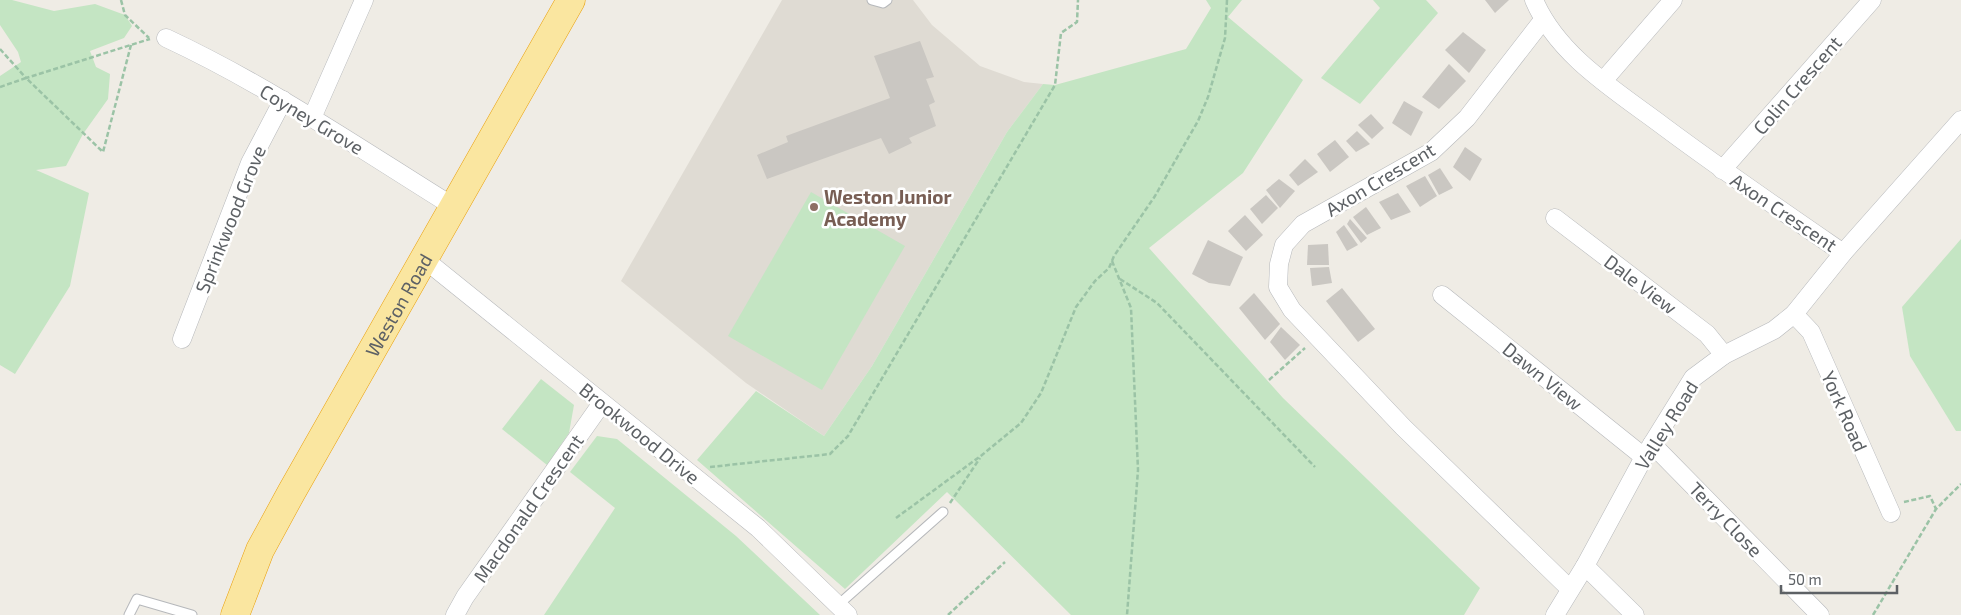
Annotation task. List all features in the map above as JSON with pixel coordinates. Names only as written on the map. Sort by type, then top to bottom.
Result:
[{"type":"highway","name":"Weston Road","points":[[235,615],[260,550],[571,0]]},
{"type":"street","points":[[312,118],[364,0]]},
{"type":"street","points":[[1534,0],[1543,20]]},
{"type":"street","points":[[1603,81],[1673,0]]},
{"type":"street","name":"Colin Crescent","points":[[1722,170],[1872,0]]},
{"type":"street","name":"Axon Crescent","points":[[1570,588],[1403,427],[1292,310],[1278,287],[1278,264],[1284,245],[1303,224],[1431,152],[1467,118],[1543,20],[1578,62],[1722,170],[1843,253]]},
{"type":"street","name":"Coyney Grove","points":[[158,38],[205,56],[283,100],[454,207]]},
{"type":"street","name":"Sprinkwood Grove","points":[[182,339],[250,163],[283,100]]},
{"type":"street","name":"Valley Road","points":[[1554,615],[1585,566],[1648,450],[1693,378],[1724,355],[1774,330],[1794,314],[1843,253],[1961,120]]},
{"type":"street","name":"Dale View","points":[[1555,218],[1707,334],[1724,355]]},
{"type":"street","name":"Brookwood Drive","points":[[424,259],[758,528],[843,610]]},
{"type":"street","name":"Dawn View","points":[[1442,295],[1648,450]]},
{"type":"street","name":"York Road","points":[[1794,314],[1812,332],[1891,513]]},
{"type":"street","name":"Macdonald Crescent","points":[[455,615],[464,597],[602,403]]},
{"type":"street","name":"Terry Close","points":[[1648,450],[1820,615]]},
{"type":"street","points":[[1585,566],[1635,615]]},
{"type":"lane","points":[[872,0],[883,3],[887,0]]},
{"type":"lane","points":[[843,610],[943,512]]},
{"type":"lane","points":[[129,615],[137,599],[192,615]]},
{"type":"path","points":[[121,0],[125,15],[158,38]]},
{"type":"path","points":[[686,470],[830,454],[848,436],[1055,85],[1061,33],[1077,22],[1078,0]]},
{"type":"path","points":[[896,518],[982,455],[1020,423],[1041,393],[1076,307],[1094,281],[1109,268],[1155,196],[1198,121],[1208,97],[1225,38],[1227,0]]},
{"type":"path","points":[[0,87],[158,38]]},
{"type":"path","points":[[0,49],[26,78],[103,152],[131,45]]},
{"type":"path","points":[[1112,261],[1131,308],[1138,470],[1127,615]]},
{"type":"path","points":[[1118,278],[1157,303],[1315,467]]},
{"type":"path","points":[[1269,380],[1317,337]]},
{"type":"path","points":[[943,512],[982,455]]},
{"type":"path","points":[[1873,615],[1936,509],[1961,484]]},
{"type":"path","points":[[1891,513],[1905,500],[1930,496],[1936,509]]},
{"type":"path","points":[[948,615],[1004,562]]},
{"type":"shaded area","name":"Weston Junior Academy","points":[[782,0],[913,0],[932,25],[980,66],[1024,82],[1043,84],[1007,132],[872,366],[824,436],[746,383],[621,281]]},
{"type":"green space","points":[[0,0],[12,0],[54,11],[95,4],[125,15],[132,26],[124,38],[90,51],[96,67],[110,74],[108,99],[83,134],[66,166],[36,170],[89,193],[70,286],[15,374],[0,365],[0,76],[21,62],[18,52],[0,25]]},
{"type":"green space","points":[[1206,0],[1242,0],[1228,17],[1303,80],[1243,173],[1149,248],[1283,398],[1480,588],[1464,615],[1071,615],[947,492],[845,589],[697,460],[756,391],[824,436],[872,366],[1007,132],[1043,84],[1055,85],[1186,49],[1211,8]]},
{"type":"green space","points":[[1373,0],[1426,0],[1438,13],[1360,104],[1321,78],[1380,8]]},
{"type":"green space","points":[[811,192],[905,246],[822,390],[728,336]]},
{"type":"green space","points":[[1961,239],[1961,431],[1956,431],[1910,356],[1902,307]]},
{"type":"green space","points":[[541,379],[574,405],[569,433],[547,465],[502,429]]},
{"type":"green space","points":[[597,436],[617,439],[736,536],[820,615],[544,615],[615,508],[570,472]]},
{"type":"building","points":[[1485,0],[1509,0],[1495,13]]},
{"type":"building","points":[[1463,32],[1486,50],[1469,73],[1445,50]]},
{"type":"building","points":[[920,41],[934,77],[926,79],[935,102],[929,105],[936,126],[909,138],[912,143],[889,154],[881,138],[767,179],[757,155],[788,142],[786,136],[890,98],[874,56]]},
{"type":"building","points":[[1449,64],[1466,81],[1439,109],[1422,97]]},
{"type":"building","points":[[1404,101],[1423,112],[1411,136],[1392,123]]},
{"type":"building","points":[[1371,114],[1384,128],[1372,139],[1358,125]]},
{"type":"building","points":[[1357,131],[1370,144],[1356,152],[1346,141]]},
{"type":"building","points":[[1335,140],[1349,157],[1330,172],[1317,154]]},
{"type":"building","points":[[1465,147],[1482,159],[1470,181],[1453,167]]},
{"type":"building","points":[[1305,159],[1318,172],[1298,186],[1289,175]]},
{"type":"building","points":[[1440,168],[1453,188],[1439,195],[1428,175]]},
{"type":"building","points":[[1425,176],[1437,196],[1420,207],[1406,186]]},
{"type":"building","points":[[1279,179],[1295,191],[1280,208],[1266,190]]},
{"type":"building","points":[[1398,193],[1411,212],[1391,220],[1379,202]]},
{"type":"building","points":[[1266,195],[1278,208],[1262,224],[1250,209]]},
{"type":"building","points":[[1366,207],[1381,228],[1367,235],[1353,217]]},
{"type":"building","points":[[1245,215],[1263,235],[1246,251],[1228,231]]},
{"type":"building","points":[[1350,219],[1367,238],[1361,243],[1347,224]]},
{"type":"building","points":[[1344,225],[1358,245],[1347,251],[1336,232]]},
{"type":"building","points":[[1208,240],[1243,257],[1230,286],[1209,283],[1192,274]]},
{"type":"building","points":[[1328,244],[1329,265],[1307,265],[1308,245]]},
{"type":"building","points":[[1329,267],[1332,283],[1312,286],[1310,268]]},
{"type":"building","points":[[1342,288],[1375,329],[1358,342],[1326,301]]},
{"type":"building","points":[[1254,293],[1280,324],[1265,340],[1239,308]]},
{"type":"building","points":[[1281,327],[1300,345],[1285,360],[1270,342]]},
{"type":"place","name":"Weston Junior Academy","points":[[814,207]]}]
